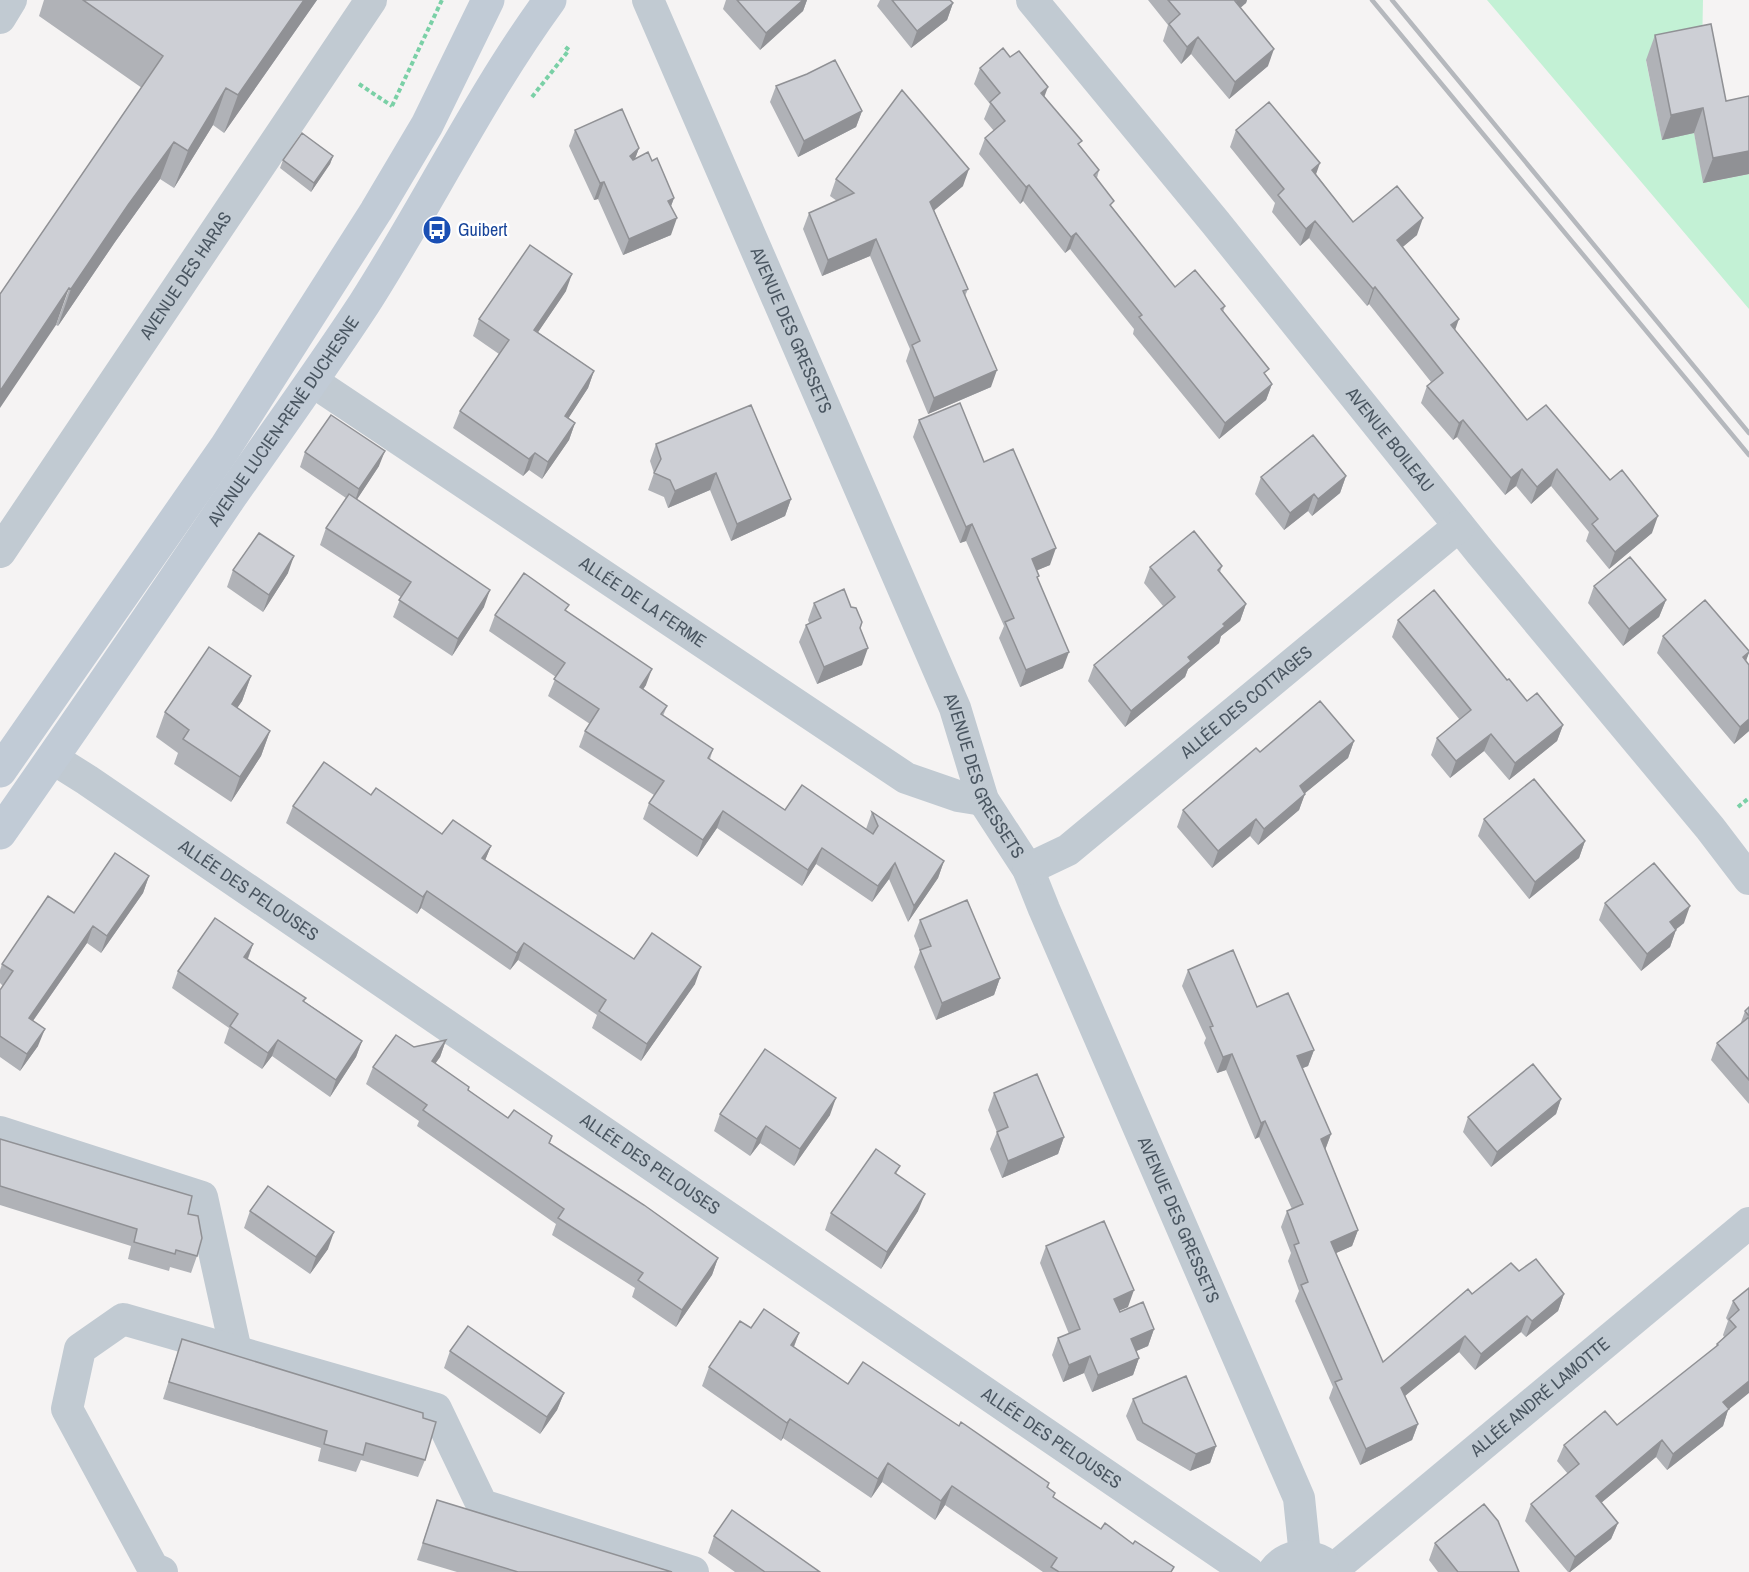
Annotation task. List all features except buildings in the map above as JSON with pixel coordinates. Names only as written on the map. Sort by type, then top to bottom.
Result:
[{"type":"main road","name":"AVENUE LUCIEN-RENÉ DUCHESNE","points":[[0,771],[225,447],[376,211],[427,125],[488,0]]},
{"type":"main road","name":"AVENUE LUCIEN-RENÉ DUCHESNE","points":[[0,833],[365,301],[462,138],[550,0]]},
{"type":"street","points":[[0,18],[11,0]]},
{"type":"street","name":"AVENUE DES HARAS","points":[[0,552],[371,0]]},
{"type":"street","name":"AVENUE DES GRESSETS","points":[[648,0],[955,708],[983,800],[1028,869],[1299,1498],[1323,1566]]},
{"type":"street","name":"AVENUE BOILEAU","points":[[1032,0],[1222,231],[1459,526],[1710,828],[1749,879]]},
{"type":"street","name":"ALLÉE DE LA FERME","points":[[312,381],[906,778],[958,796],[983,800]]},
{"type":"street","name":"ALLÉE DES COTTAGES","points":[[1028,869],[1068,850],[1459,526]]},
{"type":"street","name":"ALLÉE DES PELOUSES","points":[[52,758],[1248,1572]]},
{"type":"street","points":[[0,1132],[202,1197],[236,1351]]},
{"type":"street","name":"ALLÉE ANDRÉ LAMOTTE","points":[[1323,1566],[1749,1223]]},
{"type":"street","points":[[162,1572],[153,1569],[67,1408],[80,1349],[123,1319],[436,1409],[482,1505],[693,1572]]},
{"type":"street","points":[[1273,1572],[1277,1566],[1295,1556],[1323,1566]]},
{"type":"path","points":[[392,106],[442,0]]},
{"type":"path","points":[[529,102],[569,50]]},
{"type":"path","points":[[328,63],[392,106],[427,125]]},
{"type":"green space","points":[[1487,0],[1703,0],[1702,49],[1646,61],[1662,139],[1694,133],[1704,183],[1749,174],[1749,309]]},
{"type":"railway","points":[[1372,0],[1749,455]]},
{"type":"railway","points":[[1392,0],[1749,433]]},
{"type":"place","name":"Guibert","points":[[437,230]]}]
